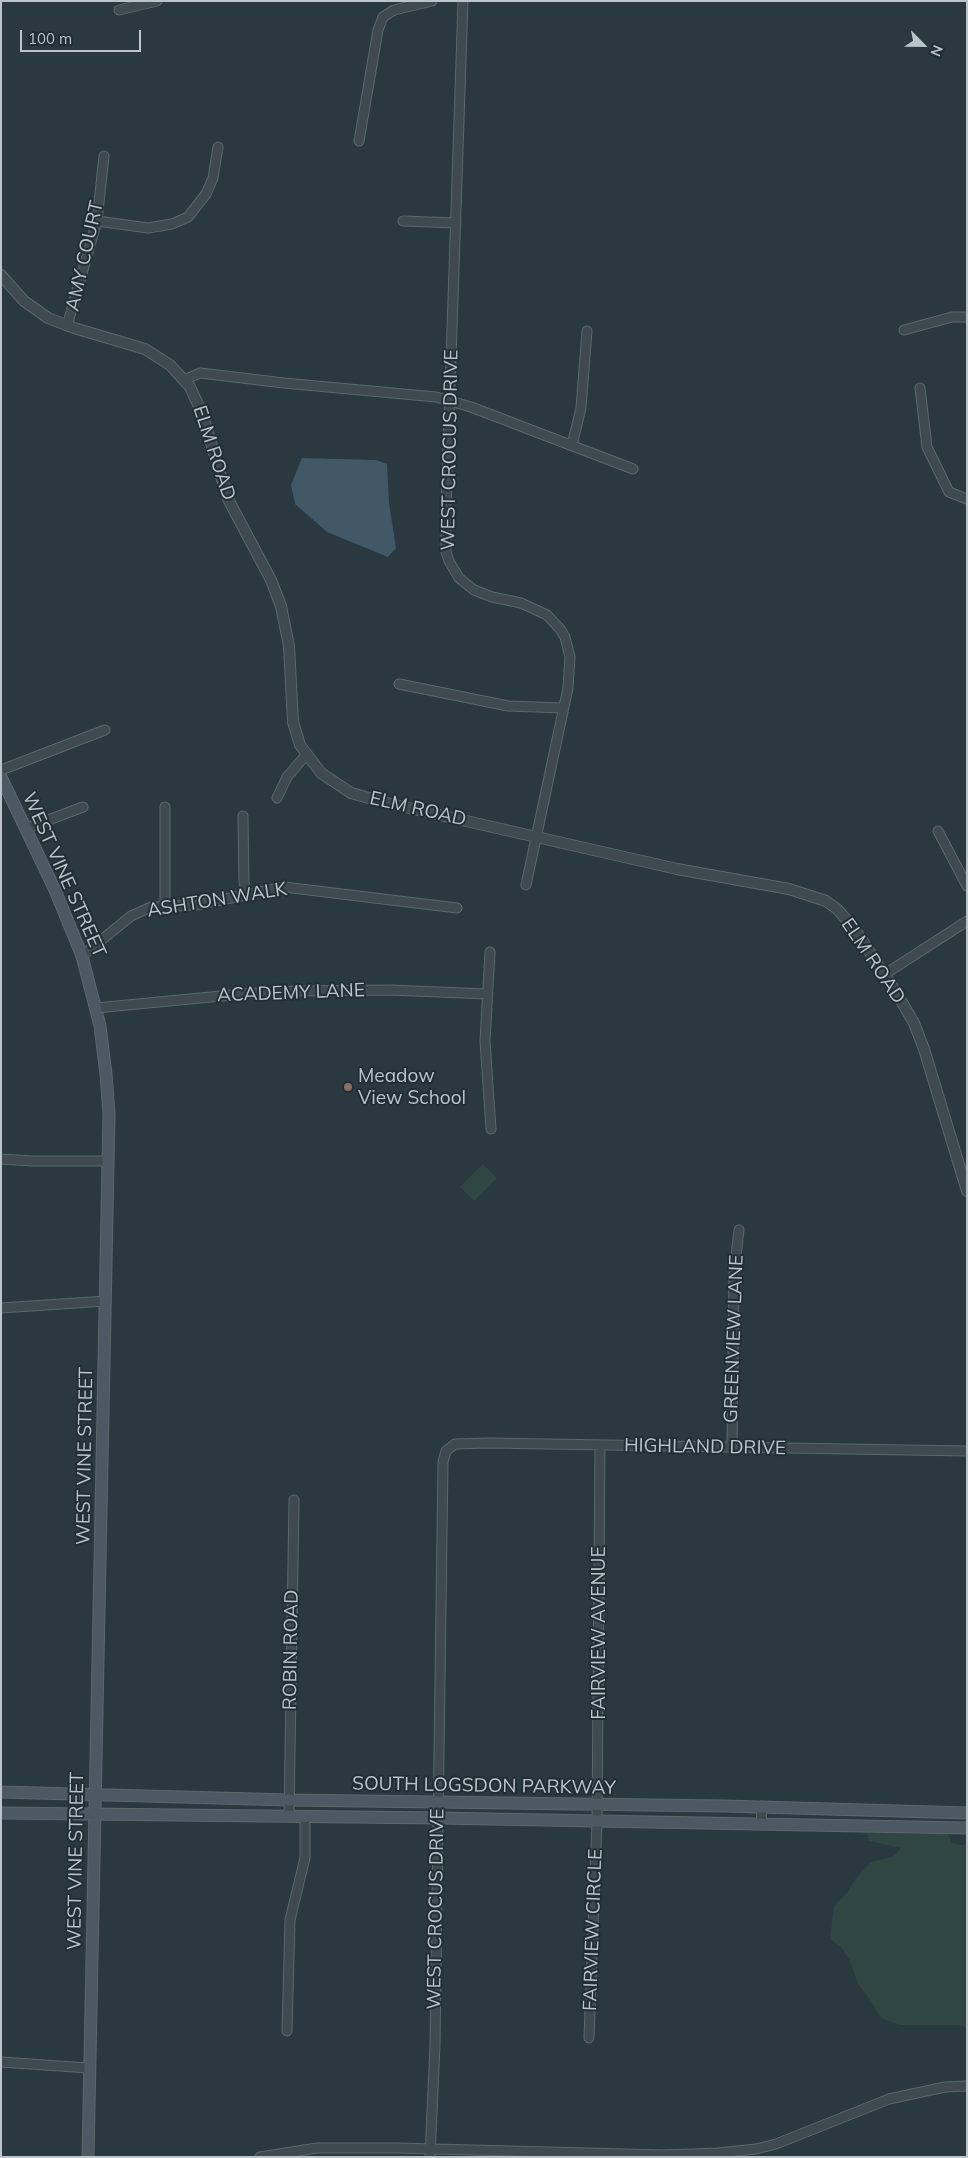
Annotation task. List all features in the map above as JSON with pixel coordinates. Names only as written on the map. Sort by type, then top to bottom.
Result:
[{"type":"main road","name":"WEST VINE STREET","points":[[1,777],[27,828],[82,956],[96,1008],[106,1074],[109,1114],[88,2157]]},
{"type":"main road","name":"SOUTH LOGSDON PARKWAY","points":[[1,1792],[289,1800],[761,1807],[967,1813]]},
{"type":"main road","name":"SOUTH LOGSDON PARKWAY","points":[[1,1813],[438,1818],[967,1828]]},
{"type":"street","points":[[119,10],[157,1]]},
{"type":"street","points":[[359,141],[378,30],[383,18],[394,10],[432,1]]},
{"type":"street","name":"WEST CROCUS DRIVE","points":[[463,1],[445,541],[449,561],[459,578],[474,590],[539,610],[547,615],[560,629],[568,647],[570,667],[526,884]]},
{"type":"street","points":[[96,221],[148,228],[172,224],[188,218],[206,194],[213,178],[218,147]]},
{"type":"street","name":"AMY COURT","points":[[68,326],[96,221],[104,156]]},
{"type":"street","points":[[403,221],[456,223]]},
{"type":"street","name":"ELM ROAD","points":[[1,275],[35,310],[48,318],[68,326],[145,349],[170,365],[184,380],[197,399],[228,499],[270,580],[281,606],[289,646],[292,720],[300,746],[317,769],[330,781],[362,797],[677,869],[789,889],[814,896],[837,908],[885,974],[907,1010],[924,1049],[967,1191]]},
{"type":"street","points":[[904,330],[952,317],[967,317]]},
{"type":"street","points":[[572,445],[580,408],[587,331]]},
{"type":"street","points":[[184,380],[200,373],[450,400],[633,469]]},
{"type":"street","points":[[920,388],[927,447],[949,492],[966,499]]},
{"type":"street","points":[[399,684],[508,706],[563,708]]},
{"type":"street","points":[[1,770],[105,730]]},
{"type":"street","points":[[277,798],[287,777],[306,755]]},
{"type":"street","points":[[27,828],[83,807]]},
{"type":"street","points":[[165,807],[165,906]]},
{"type":"street","points":[[243,816],[244,882],[247,894]]},
{"type":"street","points":[[938,831],[967,886]]},
{"type":"street","name":"ASHTON WALK","points":[[82,956],[131,916],[151,907],[197,905],[284,887],[457,908]]},
{"type":"street","points":[[885,974],[967,921]]},
{"type":"street","points":[[490,952],[486,994],[485,1041],[491,1129]]},
{"type":"street","name":"ACADEMY LANE","points":[[96,1008],[223,995],[296,991],[390,990],[486,994]]},
{"type":"street","points":[[1,1159],[108,1161]]},
{"type":"street","name":"GREENVIEW LANE","points":[[732,1448],[734,1274],[739,1230]]},
{"type":"street","points":[[1,1308],[106,1301]]},
{"type":"street","name":"HIGHLAND DRIVE","points":[[446,1451],[455,1444],[967,1451]]},
{"type":"street","name":"FAIRVIEW AVENUE","points":[[597,1821],[600,1446]]},
{"type":"street","name":"WEST CROCUS DRIVE","points":[[430,2153],[435,2045],[443,1462],[446,1451]]},
{"type":"street","name":"ROBIN ROAD","points":[[289,1816],[294,1500]]},
{"type":"street","points":[[761,1807],[762,1825]]},
{"type":"street","points":[[901,1827],[902,1812]]},
{"type":"street","points":[[287,2031],[290,1920],[305,1858],[305,1816]]},
{"type":"street","name":"FAIRVIEW CIRCLE","points":[[589,2038],[597,1821]]},
{"type":"street","points":[[1,2062],[89,2068]]},
{"type":"street","points":[[260,2157],[317,2148],[396,2148],[430,2153],[680,2156],[741,2151],[776,2144],[889,2099],[945,2087],[967,2086]]},
{"type":"green space","points":[[483,1164],[497,1178],[474,1201],[460,1187]]},
{"type":"green space","points":[[867,1833],[948,1834],[952,1843],[962,1845],[967,1843],[967,2028],[959,2025],[900,2025],[881,2018],[858,1984],[849,1959],[841,1947],[830,1939],[834,1906],[871,1862],[894,1856],[901,1848],[869,1841]]},
{"type":"water","points":[[302,458],[376,460],[387,464],[389,503],[396,548],[388,557],[327,532],[295,504],[291,485]]},
{"type":"place","name":"Meadow View School","points":[[348,1087]]}]
